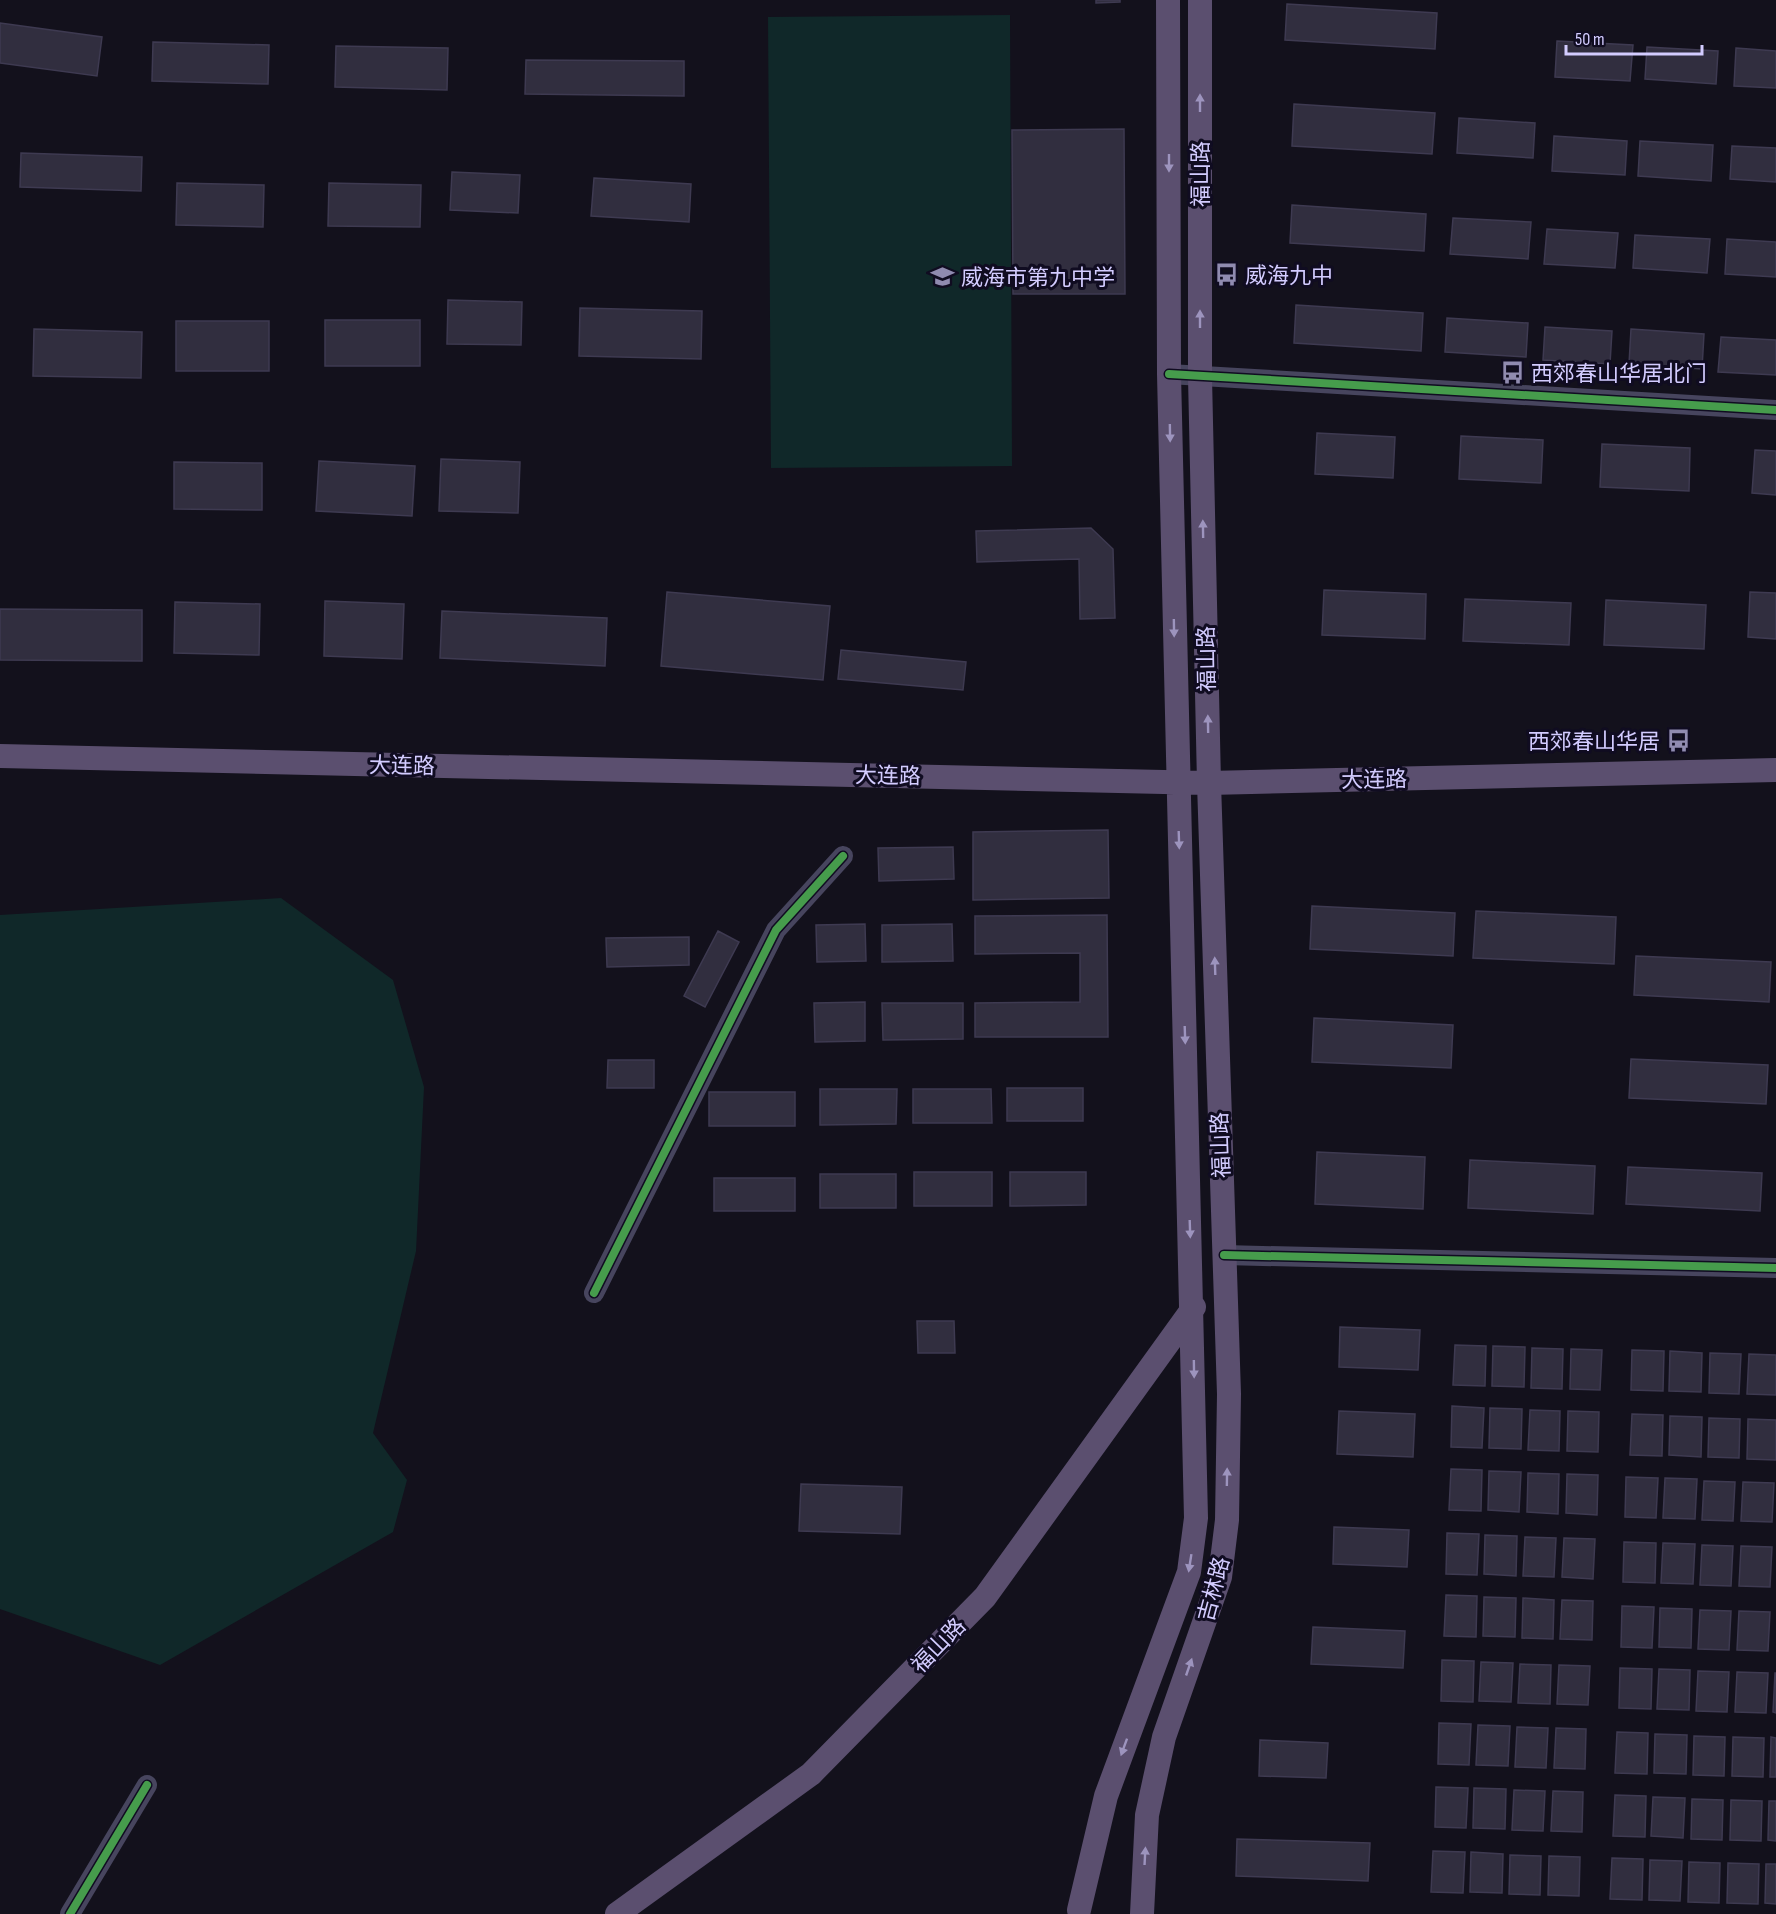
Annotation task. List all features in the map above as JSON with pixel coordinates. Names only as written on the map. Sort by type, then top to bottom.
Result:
[{"type":"main road","name":"福山路","points":[[1168,0],[1169,374],[1192,1310]]},
{"type":"main road","name":"福山路","points":[[617,1914],[811,1774],[985,1597],[1192,1310],[1224,1255],[1209,783],[1200,377],[1200,0]]},
{"type":"main road","name":"大连路","points":[[0,756],[1209,783],[1776,770]]},
{"type":"main road","name":"吉林路","points":[[1142,1914],[1148,1815],[1164,1737],[1220,1577],[1227,1520],[1229,1394],[1224,1255]]},
{"type":"main road","name":"吉林路","points":[[1079,1910],[1106,1796],[1189,1572],[1196,1518],[1192,1310]]},
{"type":"street","points":[[1169,374],[1776,410]]},
{"type":"street","points":[[594,1293],[776,930],[843,856]]},
{"type":"street","points":[[1224,1255],[1776,1268]]},
{"type":"street","points":[[70,1914],[147,1785]]},
{"type":"green space","points":[[1010,15],[1012,466],[771,468],[768,17]]},
{"type":"green space","points":[[281,898],[393,980],[424,1087],[416,1251],[373,1433],[407,1480],[393,1532],[160,1665],[0,1609],[0,915]]},
{"type":"building","points":[[1096,0],[1120,0],[1120,2],[1096,3]]},
{"type":"building","points":[[1287,4],[1437,13],[1435,49],[1285,40]]},
{"type":"building","points":[[0,23],[102,37],[97,76],[0,63]]},
{"type":"building","points":[[1557,41],[1633,45],[1630,81],[1555,77]]},
{"type":"building","points":[[153,42],[269,45],[268,84],[152,81]]},
{"type":"building","points":[[336,46],[448,48],[447,90],[335,87]]},
{"type":"building","points":[[1647,47],[1718,51],[1716,84],[1645,79]]},
{"type":"building","points":[[1736,48],[1776,51],[1776,88],[1734,86]]},
{"type":"building","points":[[526,60],[684,61],[684,96],[525,94]]},
{"type":"building","points":[[1294,104],[1435,113],[1432,154],[1292,146]]},
{"type":"building","points":[[1459,118],[1535,123],[1533,158],[1457,153]]},
{"type":"building","points":[[1124,129],[1125,294],[1013,294],[1012,130]]},
{"type":"building","points":[[1554,136],[1627,141],[1625,175],[1552,171]]},
{"type":"building","points":[[1640,141],[1713,145],[1711,181],[1638,176]]},
{"type":"building","points":[[1732,146],[1776,148],[1776,182],[1730,179]]},
{"type":"building","points":[[21,153],[142,157],[141,191],[20,187]]},
{"type":"building","points":[[452,172],[520,175],[518,213],[450,210]]},
{"type":"building","points":[[594,178],[691,184],[689,222],[591,216]]},
{"type":"building","points":[[177,183],[264,185],[263,227],[176,225]]},
{"type":"building","points":[[329,183],[421,185],[420,227],[328,226]]},
{"type":"building","points":[[1292,205],[1426,214],[1424,251],[1290,243]]},
{"type":"building","points":[[1453,218],[1531,222],[1528,259],[1450,254]]},
{"type":"building","points":[[1547,229],[1618,233],[1615,268],[1544,264]]},
{"type":"building","points":[[1635,235],[1710,239],[1707,273],[1633,268]]},
{"type":"building","points":[[1727,239],[1776,242],[1776,277],[1725,274]]},
{"type":"building","points":[[448,300],[522,302],[521,345],[447,344]]},
{"type":"building","points":[[1296,305],[1423,313],[1421,351],[1294,343]]},
{"type":"building","points":[[580,308],[702,311],[701,359],[579,356]]},
{"type":"building","points":[[1447,318],[1528,323],[1526,357],[1445,352]]},
{"type":"building","points":[[325,320],[420,320],[420,366],[325,366]]},
{"type":"building","points":[[176,321],[269,321],[269,371],[176,371]]},
{"type":"building","points":[[1545,327],[1612,331],[1610,364],[1543,360]]},
{"type":"building","points":[[34,329],[142,332],[141,378],[33,376]]},
{"type":"building","points":[[1631,329],[1704,334],[1702,369],[1629,364]]},
{"type":"building","points":[[1721,337],[1776,340],[1776,375],[1718,372]]},
{"type":"building","points":[[1317,433],[1395,437],[1393,478],[1315,474]]},
{"type":"building","points":[[1461,436],[1543,440],[1541,483],[1459,479]]},
{"type":"building","points":[[1602,444],[1690,448],[1689,491],[1600,487]]},
{"type":"building","points":[[1755,450],[1776,451],[1776,495],[1752,493]]},
{"type":"building","points":[[441,459],[520,462],[518,513],[439,511]]},
{"type":"building","points":[[319,461],[415,466],[412,516],[316,511]]},
{"type":"building","points":[[174,462],[262,463],[262,510],[174,509]]},
{"type":"building","points":[[1091,528],[1113,549],[1115,618],[1080,619],[1079,559],[977,562],[976,531]]},
{"type":"building","points":[[1324,590],[1426,594],[1425,639],[1322,635]]},
{"type":"building","points":[[667,592],[830,606],[823,680],[661,666]]},
{"type":"building","points":[[1750,592],[1776,593],[1776,639],[1748,637]]},
{"type":"building","points":[[1465,599],[1571,603],[1569,645],[1463,641]]},
{"type":"building","points":[[1606,600],[1706,605],[1704,649],[1604,645]]},
{"type":"building","points":[[325,601],[404,604],[402,659],[324,656]]},
{"type":"building","points":[[175,602],[260,604],[259,655],[174,653]]},
{"type":"building","points":[[0,609],[142,610],[142,661],[0,660]]},
{"type":"building","points":[[442,611],[607,618],[605,666],[440,658]]},
{"type":"building","points":[[841,650],[966,662],[963,690],[838,679]]},
{"type":"building","points":[[1108,830],[1109,898],[973,900],[973,832]]},
{"type":"building","points":[[953,847],[954,879],[879,881],[878,848]]},
{"type":"building","points":[[1312,906],[1455,913],[1453,956],[1310,949]]},
{"type":"building","points":[[1476,911],[1616,917],[1614,964],[1473,958]]},
{"type":"building","points":[[1107,915],[1108,1037],[975,1037],[975,1003],[1080,1002],[1080,953],[975,954],[975,916]]},
{"type":"building","points":[[865,924],[866,961],[817,962],[816,925]]},
{"type":"building","points":[[952,924],[953,961],[882,962],[882,925]]},
{"type":"building","points":[[718,931],[739,942],[705,1007],[684,996]]},
{"type":"building","points":[[689,937],[689,965],[607,967],[606,938]]},
{"type":"building","points":[[1636,956],[1771,962],[1769,1002],[1634,995]]},
{"type":"building","points":[[865,1002],[865,1041],[815,1042],[814,1003]]},
{"type":"building","points":[[882,1003],[963,1003],[963,1039],[883,1040]]},
{"type":"building","points":[[1314,1018],[1453,1025],[1451,1068],[1312,1062]]},
{"type":"building","points":[[1631,1059],[1768,1065],[1766,1104],[1629,1098]]},
{"type":"building","points":[[608,1060],[654,1060],[654,1088],[607,1088]]},
{"type":"building","points":[[1007,1088],[1083,1088],[1083,1121],[1007,1121]]},
{"type":"building","points":[[820,1089],[897,1089],[896,1124],[820,1125]]},
{"type":"building","points":[[913,1089],[991,1089],[992,1123],[913,1123]]},
{"type":"building","points":[[709,1092],[795,1092],[795,1126],[709,1126]]},
{"type":"building","points":[[1317,1152],[1425,1157],[1423,1209],[1315,1204]]},
{"type":"building","points":[[1470,1160],[1595,1166],[1593,1214],[1468,1208]]},
{"type":"building","points":[[1628,1167],[1762,1173],[1760,1211],[1626,1204]]},
{"type":"building","points":[[914,1172],[992,1172],[992,1206],[914,1206]]},
{"type":"building","points":[[1010,1172],[1086,1172],[1086,1205],[1010,1206]]},
{"type":"building","points":[[820,1174],[896,1174],[896,1208],[820,1208]]},
{"type":"building","points":[[714,1178],[795,1178],[795,1211],[714,1211]]},
{"type":"building","points":[[917,1321],[954,1321],[955,1353],[918,1353]]},
{"type":"building","points":[[1340,1327],[1420,1330],[1418,1370],[1339,1367]]},
{"type":"building","points":[[1455,1345],[1486,1346],[1485,1386],[1453,1385]]},
{"type":"building","points":[[1493,1346],[1525,1347],[1524,1387],[1492,1386]]},
{"type":"building","points":[[1532,1348],[1563,1349],[1562,1389],[1531,1388]]},
{"type":"building","points":[[1571,1349],[1602,1350],[1600,1390],[1570,1389]]},
{"type":"building","points":[[1632,1350],[1664,1351],[1663,1391],[1631,1390]]},
{"type":"building","points":[[1670,1351],[1702,1353],[1701,1392],[1669,1391]]},
{"type":"building","points":[[1710,1353],[1741,1354],[1739,1394],[1709,1393]]},
{"type":"building","points":[[1749,1354],[1776,1355],[1776,1395],[1747,1394]]},
{"type":"building","points":[[1452,1406],[1484,1408],[1482,1448],[1451,1447]]},
{"type":"building","points":[[1490,1408],[1522,1409],[1521,1449],[1489,1448]]},
{"type":"building","points":[[1530,1410],[1560,1411],[1559,1451],[1528,1450]]},
{"type":"building","points":[[1339,1411],[1415,1414],[1413,1457],[1337,1454]]},
{"type":"building","points":[[1568,1411],[1599,1412],[1598,1452],[1567,1451]]},
{"type":"building","points":[[1632,1414],[1663,1415],[1662,1456],[1630,1455]]},
{"type":"building","points":[[1670,1416],[1702,1417],[1701,1457],[1669,1455]]},
{"type":"building","points":[[1709,1418],[1740,1419],[1739,1458],[1708,1457]]},
{"type":"building","points":[[1748,1419],[1776,1420],[1776,1460],[1747,1459]]},
{"type":"building","points":[[1451,1469],[1482,1470],[1481,1511],[1449,1510]]},
{"type":"building","points":[[1489,1471],[1521,1472],[1519,1512],[1488,1510]]},
{"type":"building","points":[[1528,1473],[1559,1474],[1558,1514],[1527,1512]]},
{"type":"building","points":[[1567,1474],[1598,1475],[1597,1515],[1566,1513]]},
{"type":"building","points":[[1626,1477],[1658,1478],[1656,1518],[1625,1517]]},
{"type":"building","points":[[1665,1478],[1697,1479],[1695,1519],[1663,1518]]},
{"type":"building","points":[[1704,1481],[1735,1482],[1733,1521],[1702,1520]]},
{"type":"building","points":[[1743,1482],[1774,1483],[1772,1522],[1741,1521]]},
{"type":"building","points":[[801,1484],[902,1487],[900,1534],[799,1531]]},
{"type":"building","points":[[1334,1527],[1409,1530],[1407,1567],[1333,1564]]},
{"type":"building","points":[[1447,1533],[1479,1534],[1477,1575],[1446,1574]]},
{"type":"building","points":[[1485,1535],[1517,1536],[1516,1576],[1484,1574]]},
{"type":"building","points":[[1525,1537],[1556,1538],[1554,1577],[1523,1576]]},
{"type":"building","points":[[1564,1538],[1595,1539],[1593,1579],[1562,1577]]},
{"type":"building","points":[[1624,1542],[1656,1543],[1655,1583],[1623,1582]]},
{"type":"building","points":[[1663,1543],[1695,1544],[1693,1584],[1661,1583]]},
{"type":"building","points":[[1702,1545],[1733,1546],[1731,1586],[1700,1585]]},
{"type":"building","points":[[1741,1546],[1772,1547],[1770,1587],[1739,1586]]},
{"type":"building","points":[[1446,1595],[1477,1596],[1476,1637],[1444,1636]]},
{"type":"building","points":[[1484,1597],[1516,1598],[1515,1637],[1483,1636]]},
{"type":"building","points":[[1523,1598],[1554,1600],[1553,1639],[1522,1638]]},
{"type":"building","points":[[1562,1600],[1593,1601],[1592,1640],[1560,1639]]},
{"type":"building","points":[[1622,1606],[1654,1607],[1652,1648],[1621,1647]]},
{"type":"building","points":[[1660,1608],[1692,1609],[1691,1648],[1659,1647]]},
{"type":"building","points":[[1700,1610],[1731,1611],[1729,1650],[1698,1649]]},
{"type":"building","points":[[1739,1611],[1770,1612],[1768,1651],[1737,1650]]},
{"type":"building","points":[[1313,1627],[1405,1631],[1403,1668],[1311,1664]]},
{"type":"building","points":[[1442,1660],[1474,1661],[1473,1702],[1441,1701]]},
{"type":"building","points":[[1481,1662],[1513,1663],[1511,1702],[1479,1701]]},
{"type":"building","points":[[1520,1664],[1551,1665],[1550,1704],[1518,1703]]},
{"type":"building","points":[[1559,1665],[1590,1666],[1588,1705],[1557,1704]]},
{"type":"building","points":[[1620,1668],[1652,1669],[1651,1709],[1619,1708]]},
{"type":"building","points":[[1659,1669],[1690,1670],[1689,1710],[1657,1709]]},
{"type":"building","points":[[1698,1671],[1729,1672],[1727,1712],[1696,1711]]},
{"type":"building","points":[[1737,1672],[1768,1673],[1766,1713],[1735,1712]]},
{"type":"building","points":[[1776,1673],[1776,1713],[1773,1712]]},
{"type":"building","points":[[1439,1723],[1471,1724],[1469,1765],[1438,1764]]},
{"type":"building","points":[[1478,1725],[1510,1726],[1508,1766],[1476,1765]]},
{"type":"building","points":[[1517,1727],[1548,1728],[1546,1768],[1515,1767]]},
{"type":"building","points":[[1556,1728],[1586,1729],[1585,1769],[1554,1768]]},
{"type":"building","points":[[1617,1732],[1648,1733],[1647,1774],[1615,1773]]},
{"type":"building","points":[[1655,1734],[1687,1735],[1686,1774],[1654,1773]]},
{"type":"building","points":[[1694,1736],[1725,1737],[1724,1776],[1693,1775]]},
{"type":"building","points":[[1733,1737],[1764,1738],[1763,1777],[1732,1776]]},
{"type":"building","points":[[1771,1737],[1776,1738],[1776,1777],[1770,1777]]},
{"type":"building","points":[[1260,1740],[1328,1743],[1326,1778],[1259,1776]]},
{"type":"building","points":[[1436,1787],[1468,1788],[1466,1828],[1435,1827]]},
{"type":"building","points":[[1474,1788],[1506,1789],[1505,1829],[1473,1828]]},
{"type":"building","points":[[1514,1790],[1545,1791],[1543,1831],[1512,1830]]},
{"type":"building","points":[[1553,1791],[1583,1792],[1582,1832],[1551,1831]]},
{"type":"building","points":[[1615,1795],[1646,1796],[1645,1837],[1613,1836]]},
{"type":"building","points":[[1653,1797],[1685,1798],[1683,1838],[1651,1836]]},
{"type":"building","points":[[1692,1799],[1723,1800],[1722,1840],[1691,1839]]},
{"type":"building","points":[[1731,1800],[1762,1801],[1761,1841],[1730,1840]]},
{"type":"building","points":[[1769,1801],[1776,1801],[1776,1841],[1768,1840]]},
{"type":"building","points":[[1237,1839],[1370,1843],[1368,1881],[1236,1876]]},
{"type":"building","points":[[1433,1851],[1465,1852],[1463,1893],[1431,1892]]},
{"type":"building","points":[[1471,1852],[1503,1854],[1502,1893],[1470,1892]]},
{"type":"building","points":[[1510,1855],[1541,1856],[1540,1895],[1509,1894]]},
{"type":"building","points":[[1549,1856],[1580,1857],[1579,1896],[1548,1895]]},
{"type":"building","points":[[1612,1858],[1643,1859],[1642,1900],[1610,1899]]},
{"type":"building","points":[[1650,1860],[1682,1861],[1680,1901],[1649,1900]]},
{"type":"building","points":[[1689,1862],[1720,1863],[1719,1903],[1688,1902]]},
{"type":"building","points":[[1728,1863],[1759,1864],[1758,1904],[1727,1903]]},
{"type":"building","points":[[1766,1864],[1776,1864],[1776,1904],[1765,1903]]},
{"type":"cycle path","points":[[1169,374],[1776,410]]},
{"type":"cycle path","points":[[594,1293],[776,930],[843,856]]},
{"type":"cycle path","points":[[1224,1255],[1776,1268]]},
{"type":"cycle path","points":[[70,1914],[147,1785]]},
{"type":"place","name":"威海九中","points":[[1227,275]]},
{"type":"place","name":"威海市第九中学","points":[[943,277]]},
{"type":"place","name":"西郊春山华居北门","points":[[1513,373]]},
{"type":"place","name":"西郊春山华居","points":[[1678,741]]}]
